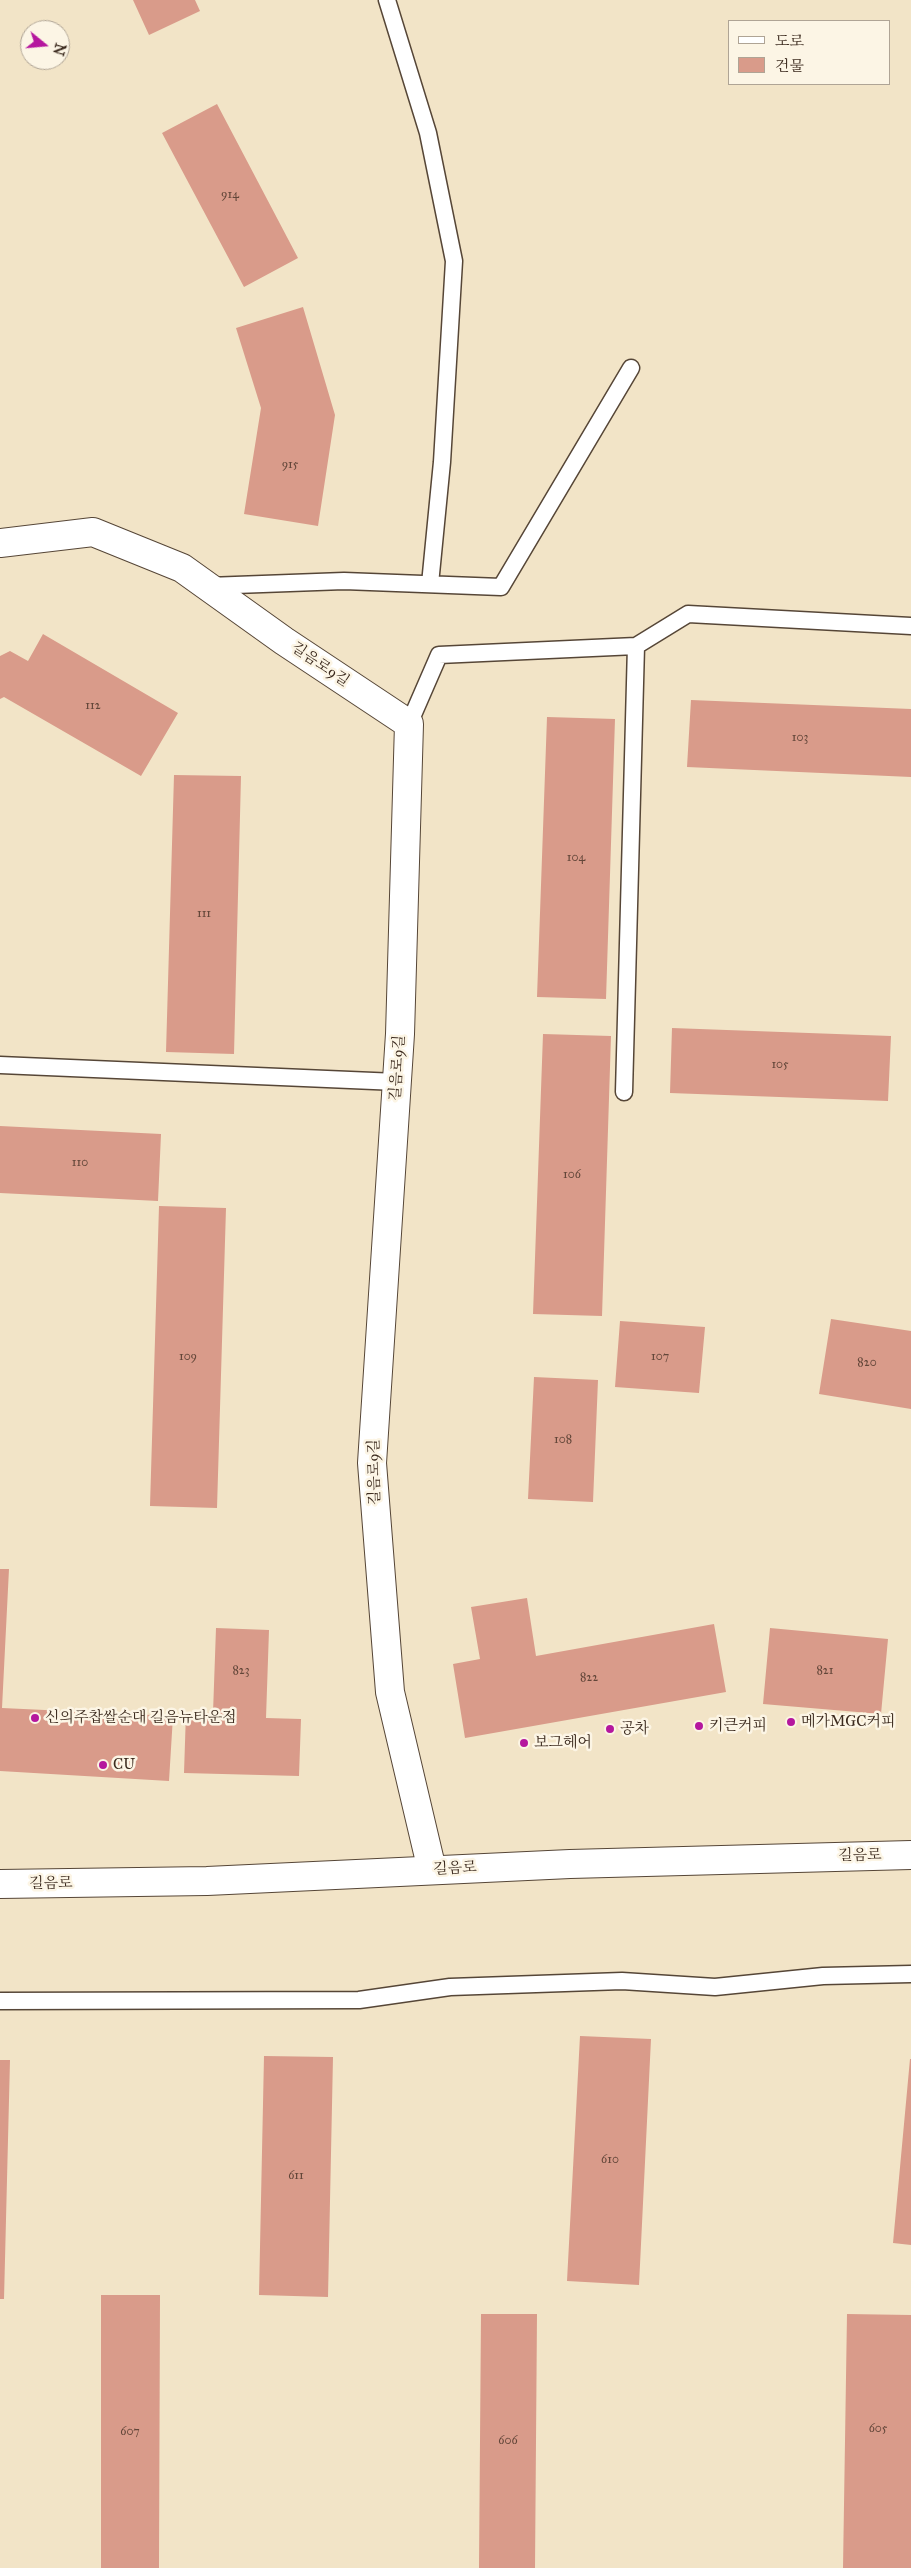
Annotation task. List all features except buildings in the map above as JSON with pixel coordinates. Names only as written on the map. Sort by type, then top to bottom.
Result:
[{"type":"street","name":"길음로9길","points":[[0,543],[93,532],[182,568],[284,641],[409,724],[400,1034],[372,1463],[390,1692],[432,1870]]},
{"type":"street","name":"길음로","points":[[0,1884],[207,1881],[570,1864],[911,1855]]},
{"type":"lane","points":[[387,0],[428,133],[454,261],[442,462],[430,584]]},
{"type":"lane","points":[[208,586],[344,581],[501,587],[631,368]]},
{"type":"lane","points":[[409,724],[439,655],[636,646],[688,614],[911,626]]},
{"type":"lane","points":[[624,1092],[636,646]]},
{"type":"lane","points":[[0,1065],[397,1082]]},
{"type":"lane","points":[[0,2001],[359,2000],[450,1987],[622,1981],[715,1987],[823,1976],[911,1974]]},
{"type":"place","name":"신의주찹쌀순대 길음뉴타운점","points":[[35,1718]]},
{"type":"place","name":"메가MGC커피","points":[[791,1722]]},
{"type":"place","name":"키큰커피","points":[[699,1726]]},
{"type":"place","name":"공차","points":[[610,1729]]},
{"type":"place","name":"보그헤어","points":[[524,1743]]},
{"type":"place","name":"CU","points":[[103,1765]]}]
